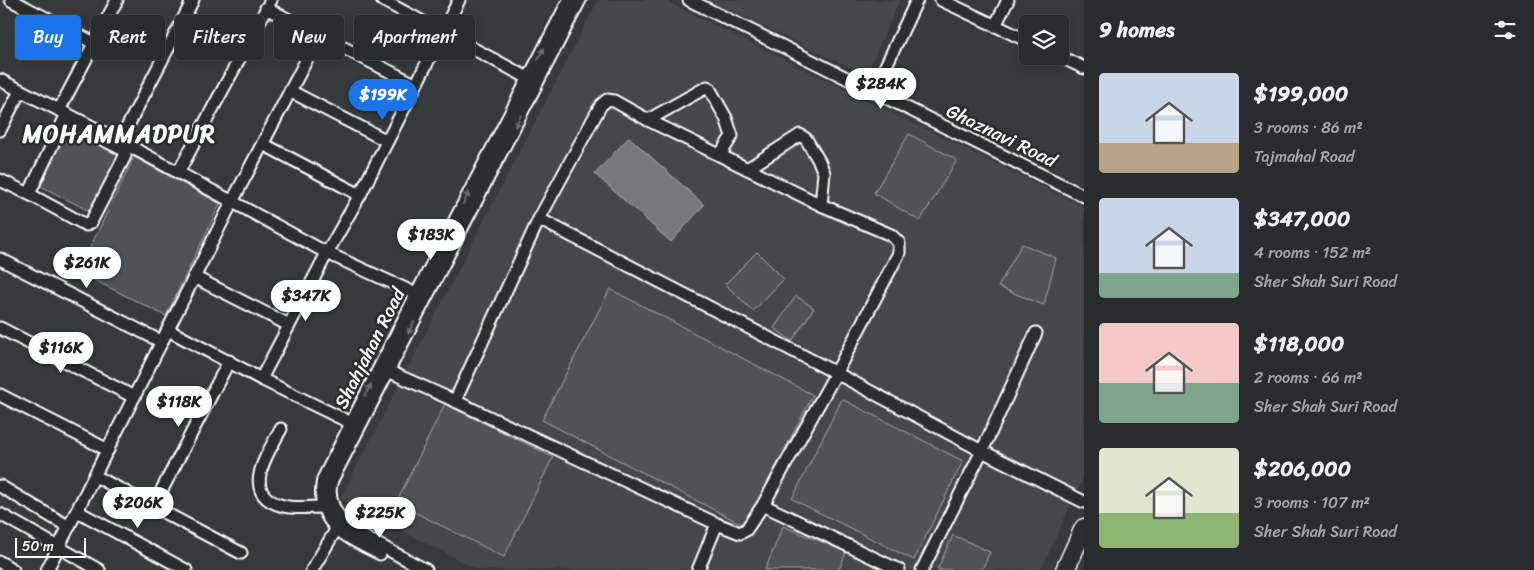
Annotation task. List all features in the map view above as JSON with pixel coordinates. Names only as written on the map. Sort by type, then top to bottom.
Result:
[{"type":"highway","points":[[1065,570],[1084,528]]},
{"type":"street","points":[[11,0],[91,41]]},
{"type":"street","points":[[109,15],[117,0]]},
{"type":"street","points":[[120,141],[193,0]]},
{"type":"street","points":[[382,0],[411,15]]},
{"type":"street","points":[[452,15],[460,0]]},
{"type":"street","name":"Shahjahan Road","points":[[340,525],[332,504],[329,488],[332,480],[388,371],[421,296],[528,78],[569,0]]},
{"type":"street","name":"Shahjahan Road","points":[[322,507],[323,479],[351,423],[580,0]]},
{"type":"street","name":"Ghaznavi Road","points":[[689,0],[1084,196]]},
{"type":"street","points":[[874,92],[917,0]]},
{"type":"street","points":[[941,0],[1019,37]]},
{"type":"street","points":[[995,26],[1008,0]]},
{"type":"street","points":[[178,173],[268,4],[286,15]]},
{"type":"street","points":[[59,110],[91,49]]},
{"type":"street","points":[[344,49],[416,85]]},
{"type":"street","points":[[475,49],[528,78]]},
{"type":"street","points":[[47,570],[232,202],[306,60]]},
{"type":"street","points":[[261,379],[388,141],[429,60]]},
{"type":"street","points":[[1069,61],[1084,68]]},
{"type":"street","points":[[0,80],[120,141],[327,253],[421,296]]},
{"type":"street","points":[[648,120],[706,87],[708,88],[726,118],[732,136],[720,156]]},
{"type":"street","points":[[0,130],[20,91]]},
{"type":"street","points":[[290,91],[388,141]]},
{"type":"street","points":[[388,371],[717,524],[740,532],[746,530],[763,505],[836,373],[899,254],[899,243],[891,235],[821,205],[648,120],[614,101],[607,100],[601,105],[539,219],[455,401]]},
{"type":"street","points":[[0,180],[86,225],[91,222],[125,156],[125,152],[64,120],[29,194]]},
{"type":"street","points":[[747,169],[800,136],[806,139],[824,173],[821,205]]},
{"type":"street","points":[[264,144],[360,194]]},
{"type":"street","points":[[539,219],[982,451],[1084,502]]},
{"type":"street","points":[[2,264],[162,342]]},
{"type":"street","points":[[194,277],[289,325]]},
{"type":"street","points":[[0,328],[134,397]]},
{"type":"street","points":[[168,330],[261,379],[351,423]]},
{"type":"street","points":[[922,570],[982,451],[1036,333]]},
{"type":"street","points":[[153,506],[229,362]]},
{"type":"street","points":[[0,395],[108,450]]},
{"type":"street","points":[[281,429],[261,466],[258,486],[265,498],[284,506],[322,507],[340,525],[348,537],[410,570]]},
{"type":"street","points":[[95,476],[241,552]]},
{"type":"street","points":[[0,486],[69,528]]},
{"type":"street","points":[[763,505],[899,570]]},
{"type":"street","points":[[77,510],[186,570]]},
{"type":"street","points":[[0,514],[100,570]]},
{"type":"street","points":[[698,570],[717,524]]},
{"type":"street","points":[[312,570],[340,525]]},
{"type":"street","points":[[340,525],[426,570]]},
{"type":"street","points":[[0,562],[13,570]]},
{"type":"shaded area","points":[[598,0],[664,0],[1084,207],[1084,476],[1041,570],[478,570],[340,499]]},
{"type":"shaded area","points":[[707,0],[900,0],[866,75]]},
{"type":"shaded area","points":[[67,125],[123,153],[93,213],[37,184]]},
{"type":"shaded area","points":[[909,134],[957,160],[920,221],[874,193]]},
{"type":"shaded area","points":[[629,137],[704,205],[671,242],[595,174]]},
{"type":"shaded area","points":[[134,157],[220,204],[166,316],[78,272]]},
{"type":"shaded area","points":[[1022,244],[1056,258],[1044,305],[998,287]]},
{"type":"shaded area","points":[[757,252],[784,279],[753,311],[725,284]]},
{"type":"shaded area","points":[[610,289],[813,395],[745,526],[542,420]]},
{"type":"shaded area","points":[[796,296],[814,308],[792,341],[774,328]]},
{"type":"shaded area","points":[[842,399],[963,461],[914,560],[792,499]]},
{"type":"shaded area","points":[[445,404],[553,457],[504,557],[396,503]]},
{"type":"shaded area","points":[[783,526],[846,552],[839,570],[765,570]]},
{"type":"shaded area","points":[[953,535],[990,552],[982,570],[937,570]]},
{"type":"district","name":"MOHAMMADPUR","points":[[119,134]]}]
